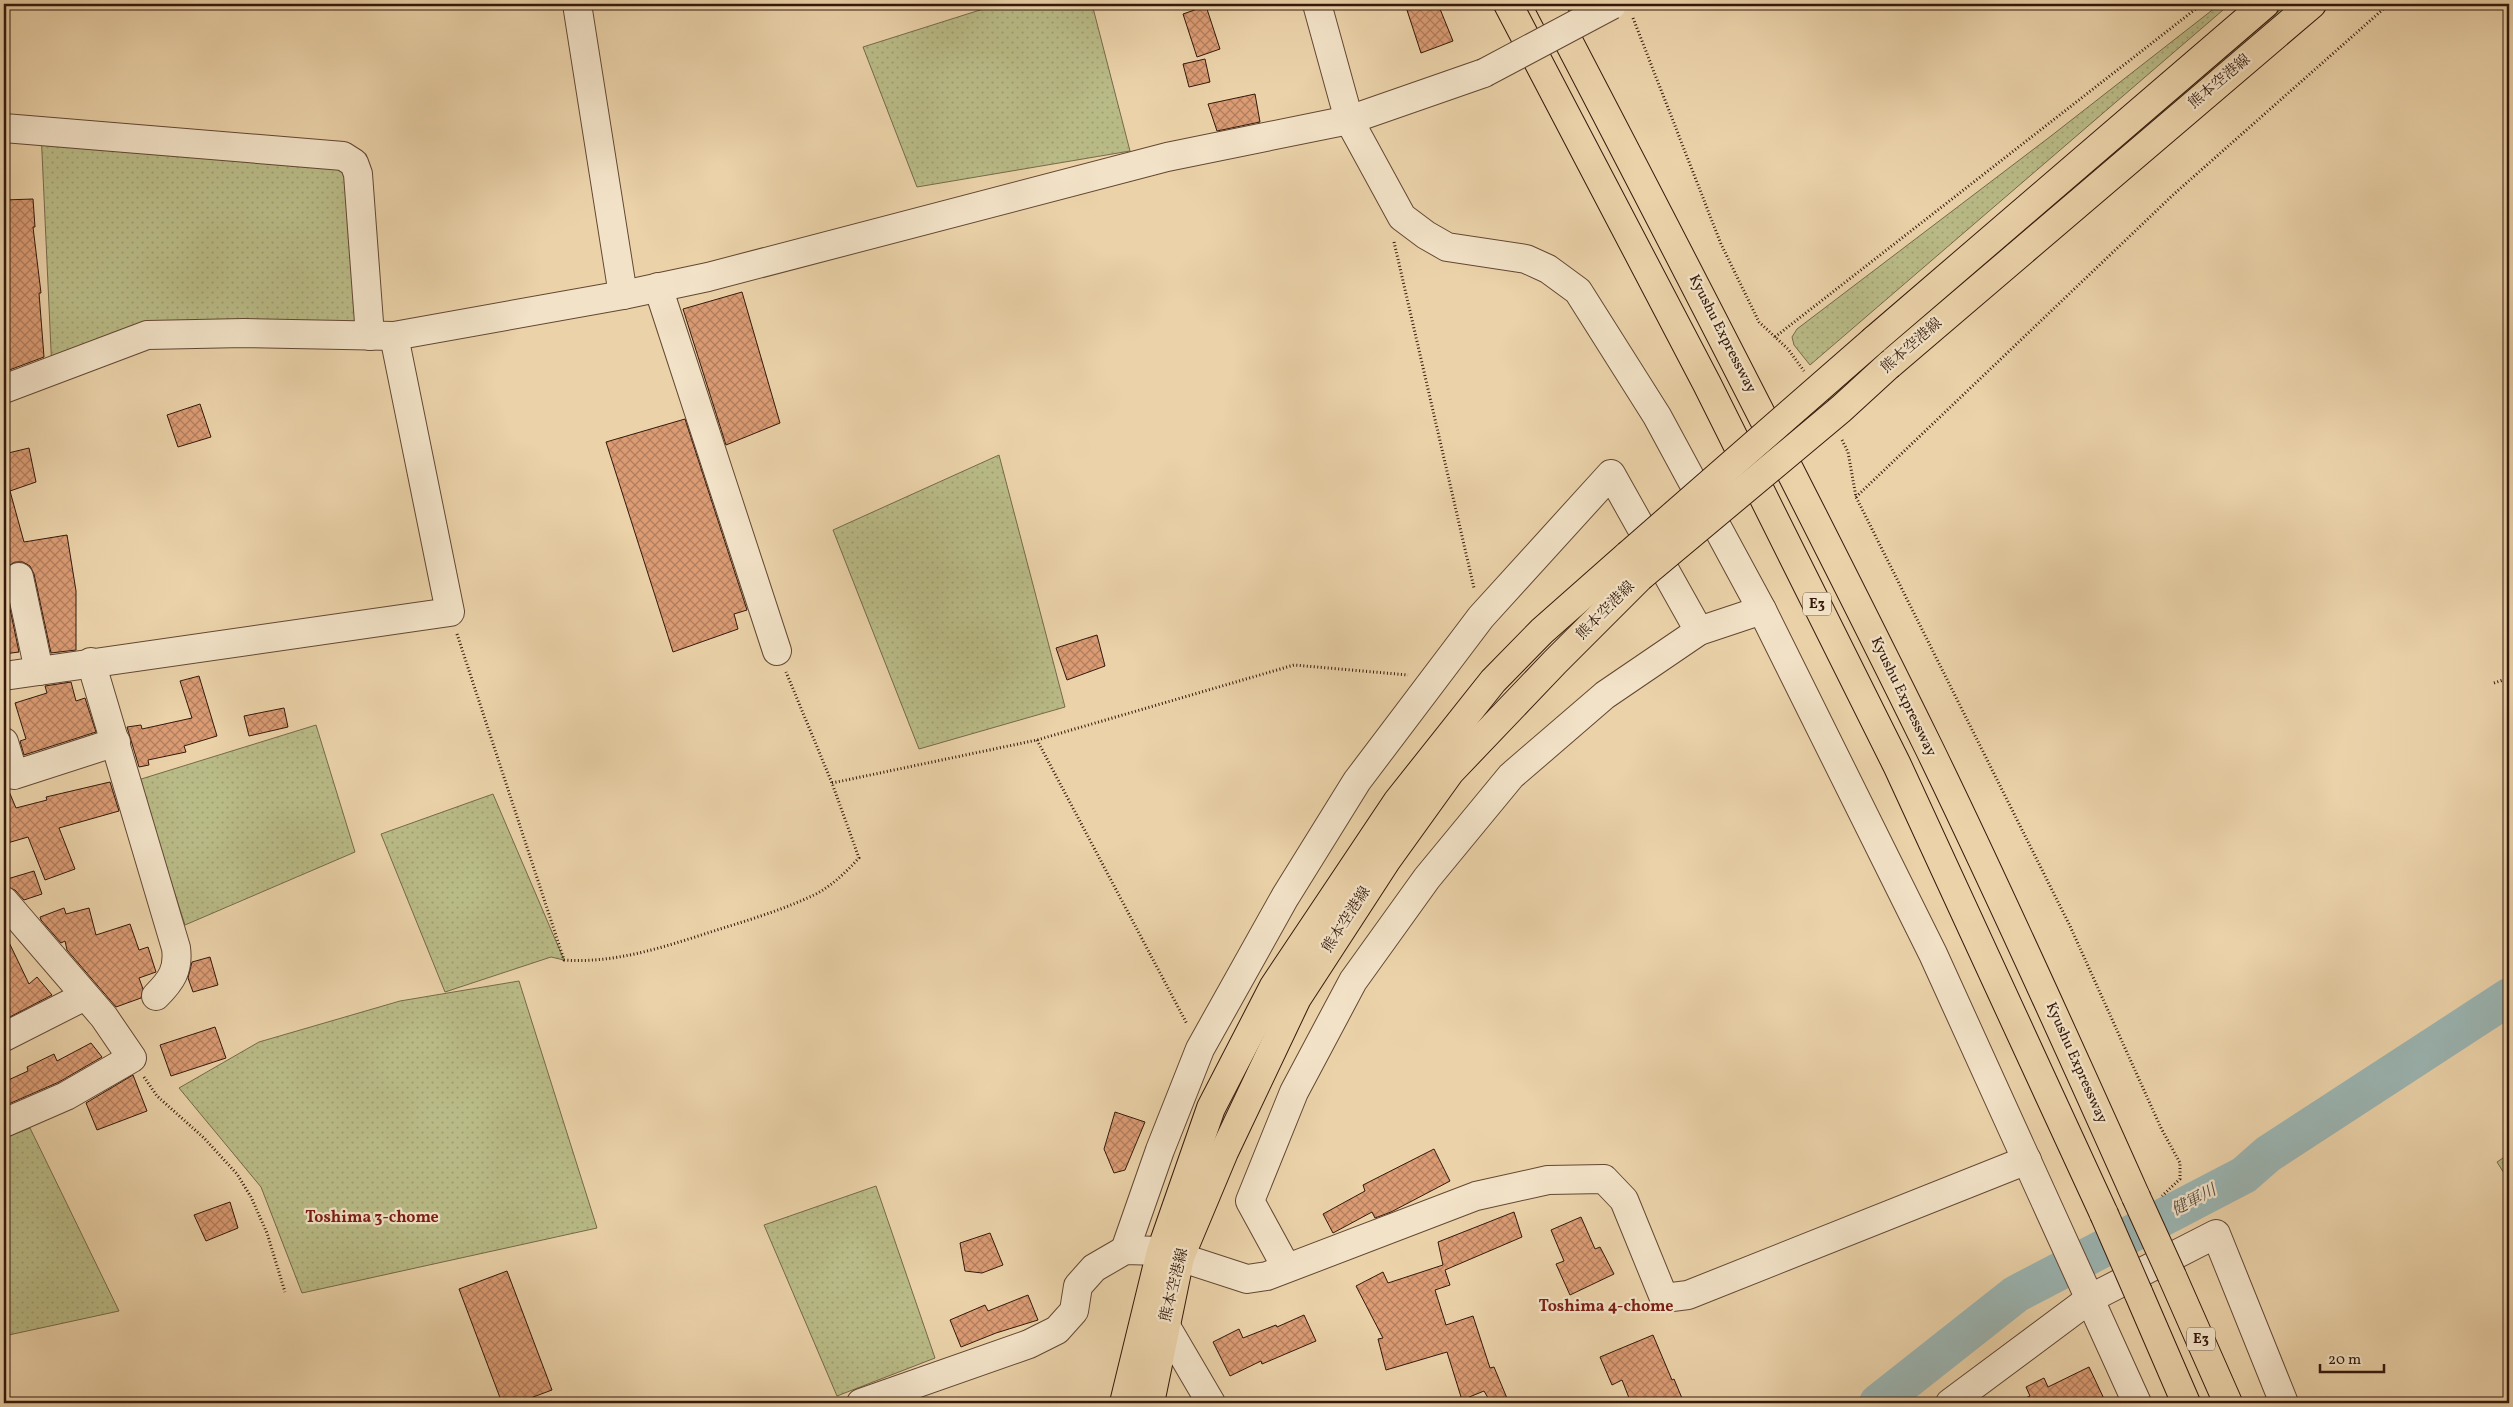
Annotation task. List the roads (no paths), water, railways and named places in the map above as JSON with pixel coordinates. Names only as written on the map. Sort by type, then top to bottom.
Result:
[{"type":"main road","name":"E3","points":[[1508,4],[1707,384],[1897,765],[2104,1214],[2186,1403]]},
{"type":"main road","name":"Kyushu Expressway","points":[[1550,4],[1739,367],[1930,750],[2037,976],[2147,1198],[2172,1276],[2228,1403]]},
{"type":"main road","name":"熊本空港線","points":[[1634,566],[1874,340],[2265,4]]},
{"type":"main road","name":"熊本空港線","points":[[1124,1403],[1149,1300],[1170,1254],[1211,1108],[1238,1054],[1274,986],[1397,802],[1493,681],[1542,631],[1634,566],[1841,409],[2312,4]]},
{"type":"main road","name":"熊本空港線","points":[[1150,1403],[1165,1321],[1170,1254]]},
{"type":"street","points":[[577,4],[623,295]]},
{"type":"street","points":[[1317,4],[1349,120],[1402,217],[1426,236],[1447,247],[1526,259],[1548,270],[1578,291],[1656,416],[1762,610],[1933,954],[2091,1298],[2137,1403]]},
{"type":"street","points":[[4,389],[147,335],[244,333],[382,336],[658,288],[1167,157],[1349,120],[1484,73],[1619,7]]},
{"type":"street","points":[[4,128],[343,156],[354,162],[358,174],[382,336],[450,612],[91,662],[4,676]]},
{"type":"street","points":[[658,288],[777,651]]},
{"type":"street","points":[[1125,1250],[1160,1150],[1200,1049],[1285,897],[1356,781],[1481,617],[1611,474],[1699,631]]},
{"type":"street","points":[[19,577],[39,671]]},
{"type":"street","points":[[1286,1268],[1250,1201],[1294,1092],[1353,981],[1427,878],[1510,776],[1605,696],[1699,631],[1762,610]]},
{"type":"street","points":[[91,662],[176,948],[175,972],[156,996]]},
{"type":"street","points":[[4,742],[14,775],[116,742]]},
{"type":"street","points":[[4,901],[104,1017],[132,1058],[66,1096],[4,1122]]},
{"type":"street","points":[[4,1037],[85,996]]},
{"type":"street","points":[[862,1403],[1029,1344],[1057,1330],[1074,1311],[1078,1286],[1094,1268],[1125,1250],[1170,1254],[1247,1279],[1267,1276],[1476,1196],[1548,1180],[1604,1179],[1624,1200],[1664,1298],[1688,1295],[2027,1160]]},
{"type":"street","points":[[1950,1403],[2091,1298],[2216,1234],[2284,1403]]},
{"type":"street","points":[[1149,1300],[1165,1321],[1211,1403]]},
{"type":"waterway","name":"健軍川","points":[[1878,1403],[2016,1294],[2244,1175],[2268,1154],[2509,997]]},
{"type":"district","name":"Toshima 3-chome","points":[[372,1218]]},
{"type":"district","name":"Toshima 4-chome","points":[[1606,1307]]}]
